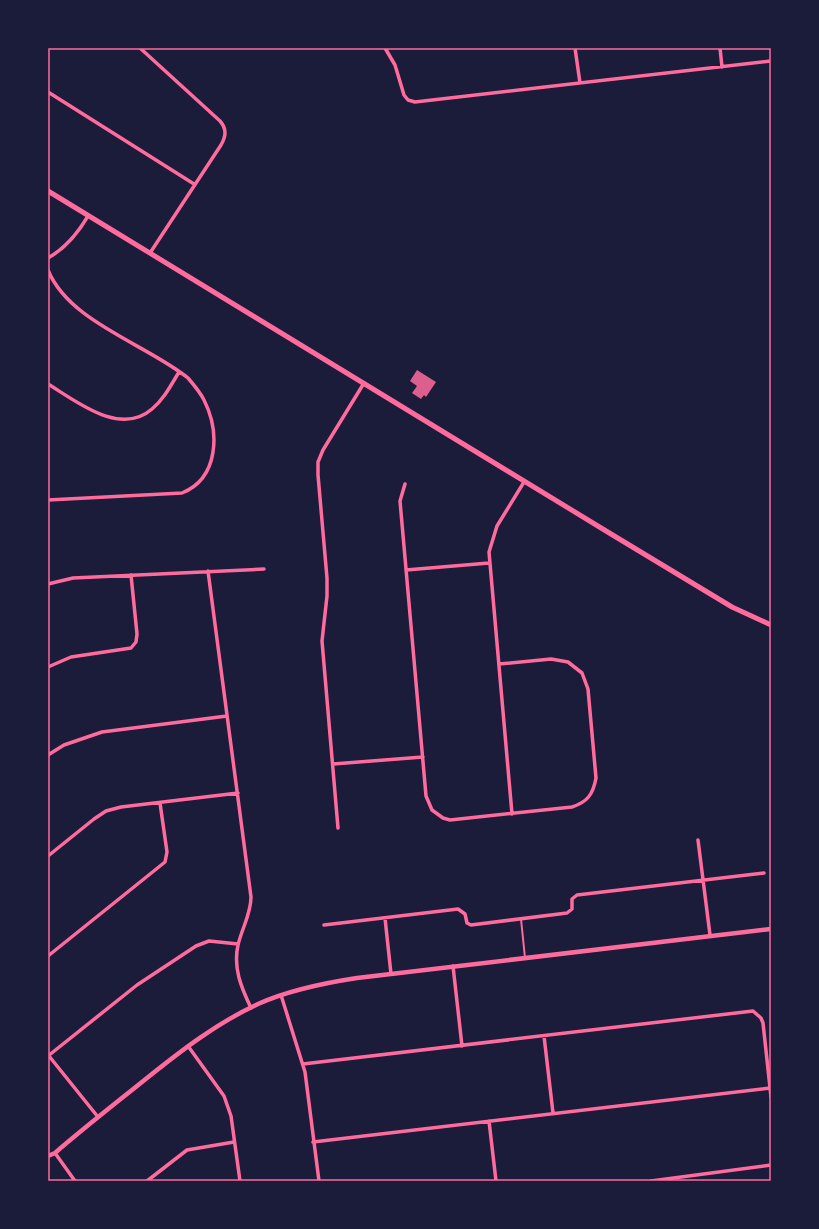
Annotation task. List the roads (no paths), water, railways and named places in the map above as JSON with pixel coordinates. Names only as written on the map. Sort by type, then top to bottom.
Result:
[{"type":"main road","points":[[48,191],[524,482],[732,607],[771,625]]},
{"type":"street","points":[[140,48],[220,120],[224,125],[226,132],[225,139],[150,253]]},
{"type":"street","points":[[385,48],[395,65],[404,95],[408,100],[415,102],[771,61]]},
{"type":"street","points":[[576,48],[580,83]]},
{"type":"street","points":[[720,48],[722,67]]},
{"type":"street","points":[[48,92],[194,184]]},
{"type":"street","points":[[48,258],[67,244],[88,216]]},
{"type":"street","points":[[48,270],[60,293],[81,312],[179,372],[197,389],[204,400],[211,424],[213,456],[211,466],[203,480],[191,489],[175,494],[48,500]]},
{"type":"street","points":[[48,384],[106,417],[126,419],[151,410],[164,396],[179,372]]},
{"type":"street","points":[[338,828],[322,641],[327,596],[327,578],[318,462],[323,450],[364,383]]},
{"type":"street","points":[[512,814],[489,552],[491,539],[497,526],[524,482]]},
{"type":"street","points":[[405,484],[400,501],[427,801],[429,806],[436,814],[450,820],[572,807],[581,804],[590,798],[594,788],[596,778],[588,689],[582,673],[568,662],[551,659],[499,664]]},
{"type":"street","points":[[406,570],[489,563]]},
{"type":"street","points":[[48,584],[73,578],[264,569]]},
{"type":"street","points":[[208,571],[251,897],[251,910],[238,944],[237,966],[240,984],[251,1008]]},
{"type":"street","points":[[48,667],[71,657],[131,648],[136,642],[138,634],[131,575]]},
{"type":"street","points":[[48,755],[64,745],[102,732],[227,716]]},
{"type":"street","points":[[333,764],[423,757]]},
{"type":"street","points":[[48,856],[106,811],[121,807],[238,793]]},
{"type":"street","points":[[48,956],[165,862],[167,852],[160,803]]},
{"type":"street","points":[[698,840],[710,935]]},
{"type":"street","points":[[324,925],[458,909],[465,914],[469,925],[567,914],[572,909],[572,899],[577,895],[764,872]]},
{"type":"street","points":[[385,918],[391,974]]},
{"type":"street","points":[[48,1156],[55,1153],[188,1046],[217,1026],[251,1008],[281,995],[321,984],[391,974],[710,935],[771,929]]},
{"type":"street","points":[[98,1117],[48,1056],[138,985],[196,946],[209,941],[238,944]]},
{"type":"street","points":[[453,966],[462,1046]]},
{"type":"street","points":[[281,995],[303,1064],[319,1181]]},
{"type":"street","points":[[303,1064],[753,1011],[761,1018],[771,1097]]},
{"type":"street","points":[[544,1036],[553,1113]]},
{"type":"street","points":[[188,1046],[224,1096],[231,1116],[240,1181]]},
{"type":"street","points":[[313,1142],[770,1088]]},
{"type":"street","points":[[489,1121],[496,1181]]},
{"type":"street","points":[[147,1181],[187,1150],[234,1142]]},
{"type":"street","points":[[55,1153],[75,1181]]},
{"type":"street","points":[[651,1181],[771,1166]]},
{"type":"lane","points":[[520,919],[524,958]]}]
